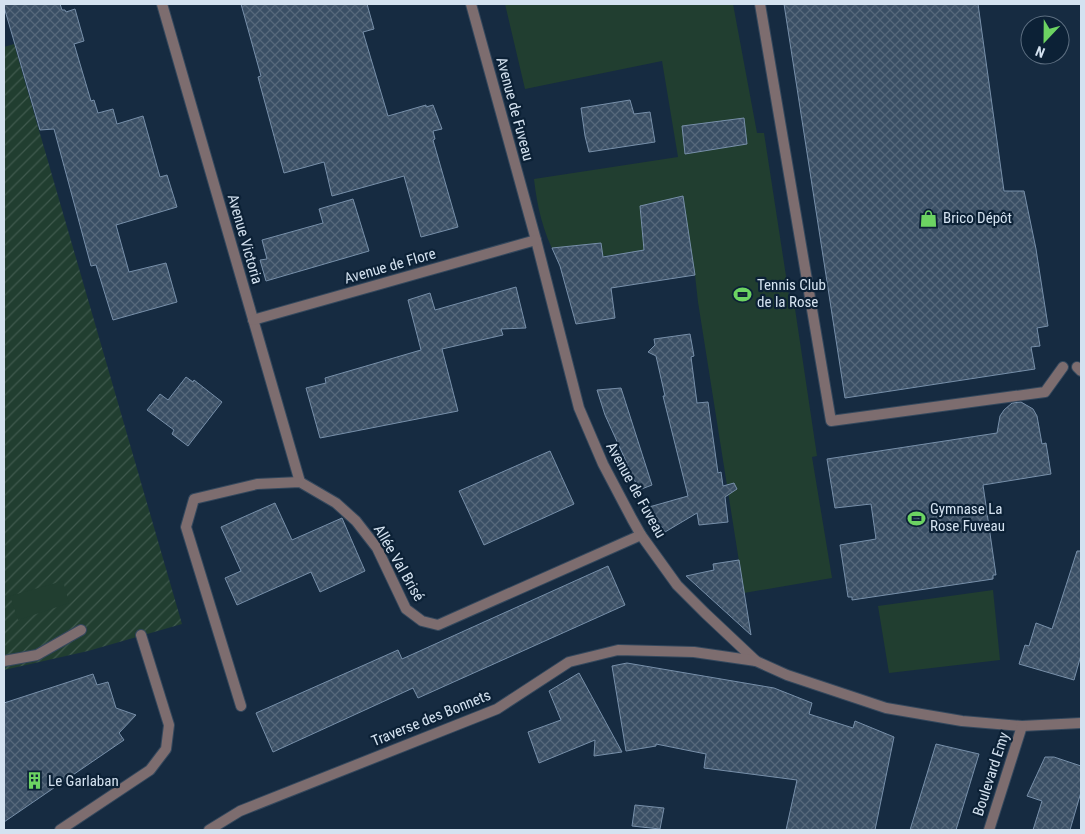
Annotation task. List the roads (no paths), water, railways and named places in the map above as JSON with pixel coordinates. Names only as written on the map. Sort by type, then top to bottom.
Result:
[{"type":"street","name":"Avenue Victoria","points":[[162,4],[300,482]]},
{"type":"street","name":"Avenue de Fuveau","points":[[471,4],[536,240],[579,408],[603,464],[641,535],[677,584],[756,661],[787,675],[886,708],[962,721],[1022,726],[1081,723]]},
{"type":"street","points":[[760,4],[832,421],[1045,392],[1063,367]]},
{"type":"street","name":"Avenue de Flore","points":[[253,320],[536,240]]},
{"type":"street","points":[[241,706],[186,527],[194,499],[257,484],[300,482]]},
{"type":"street","name":"Allée Val Brisé","points":[[300,482],[336,503],[356,520],[377,548],[406,609],[422,621],[438,625],[641,535]]},
{"type":"street","points":[[4,662],[37,655],[81,630]]},
{"type":"street","points":[[60,830],[150,770],[166,749],[169,725],[141,635]]},
{"type":"street","name":"Traverse des Bonnets","points":[[209,830],[240,811],[497,709],[569,662],[618,650],[694,652],[756,661]]},
{"type":"street","name":"Boulevard Emy","points":[[989,830],[1022,726]]},
{"type":"place","name":"Brico Dépôt","points":[[929,218]]},
{"type":"place","name":"Tennis Club de la Rose","points":[[743,294]]},
{"type":"place","name":"Gymnase La Rose Fuveau","points":[[916,518]]},
{"type":"place","name":"Le Garlaban","points":[[34,781]]}]
